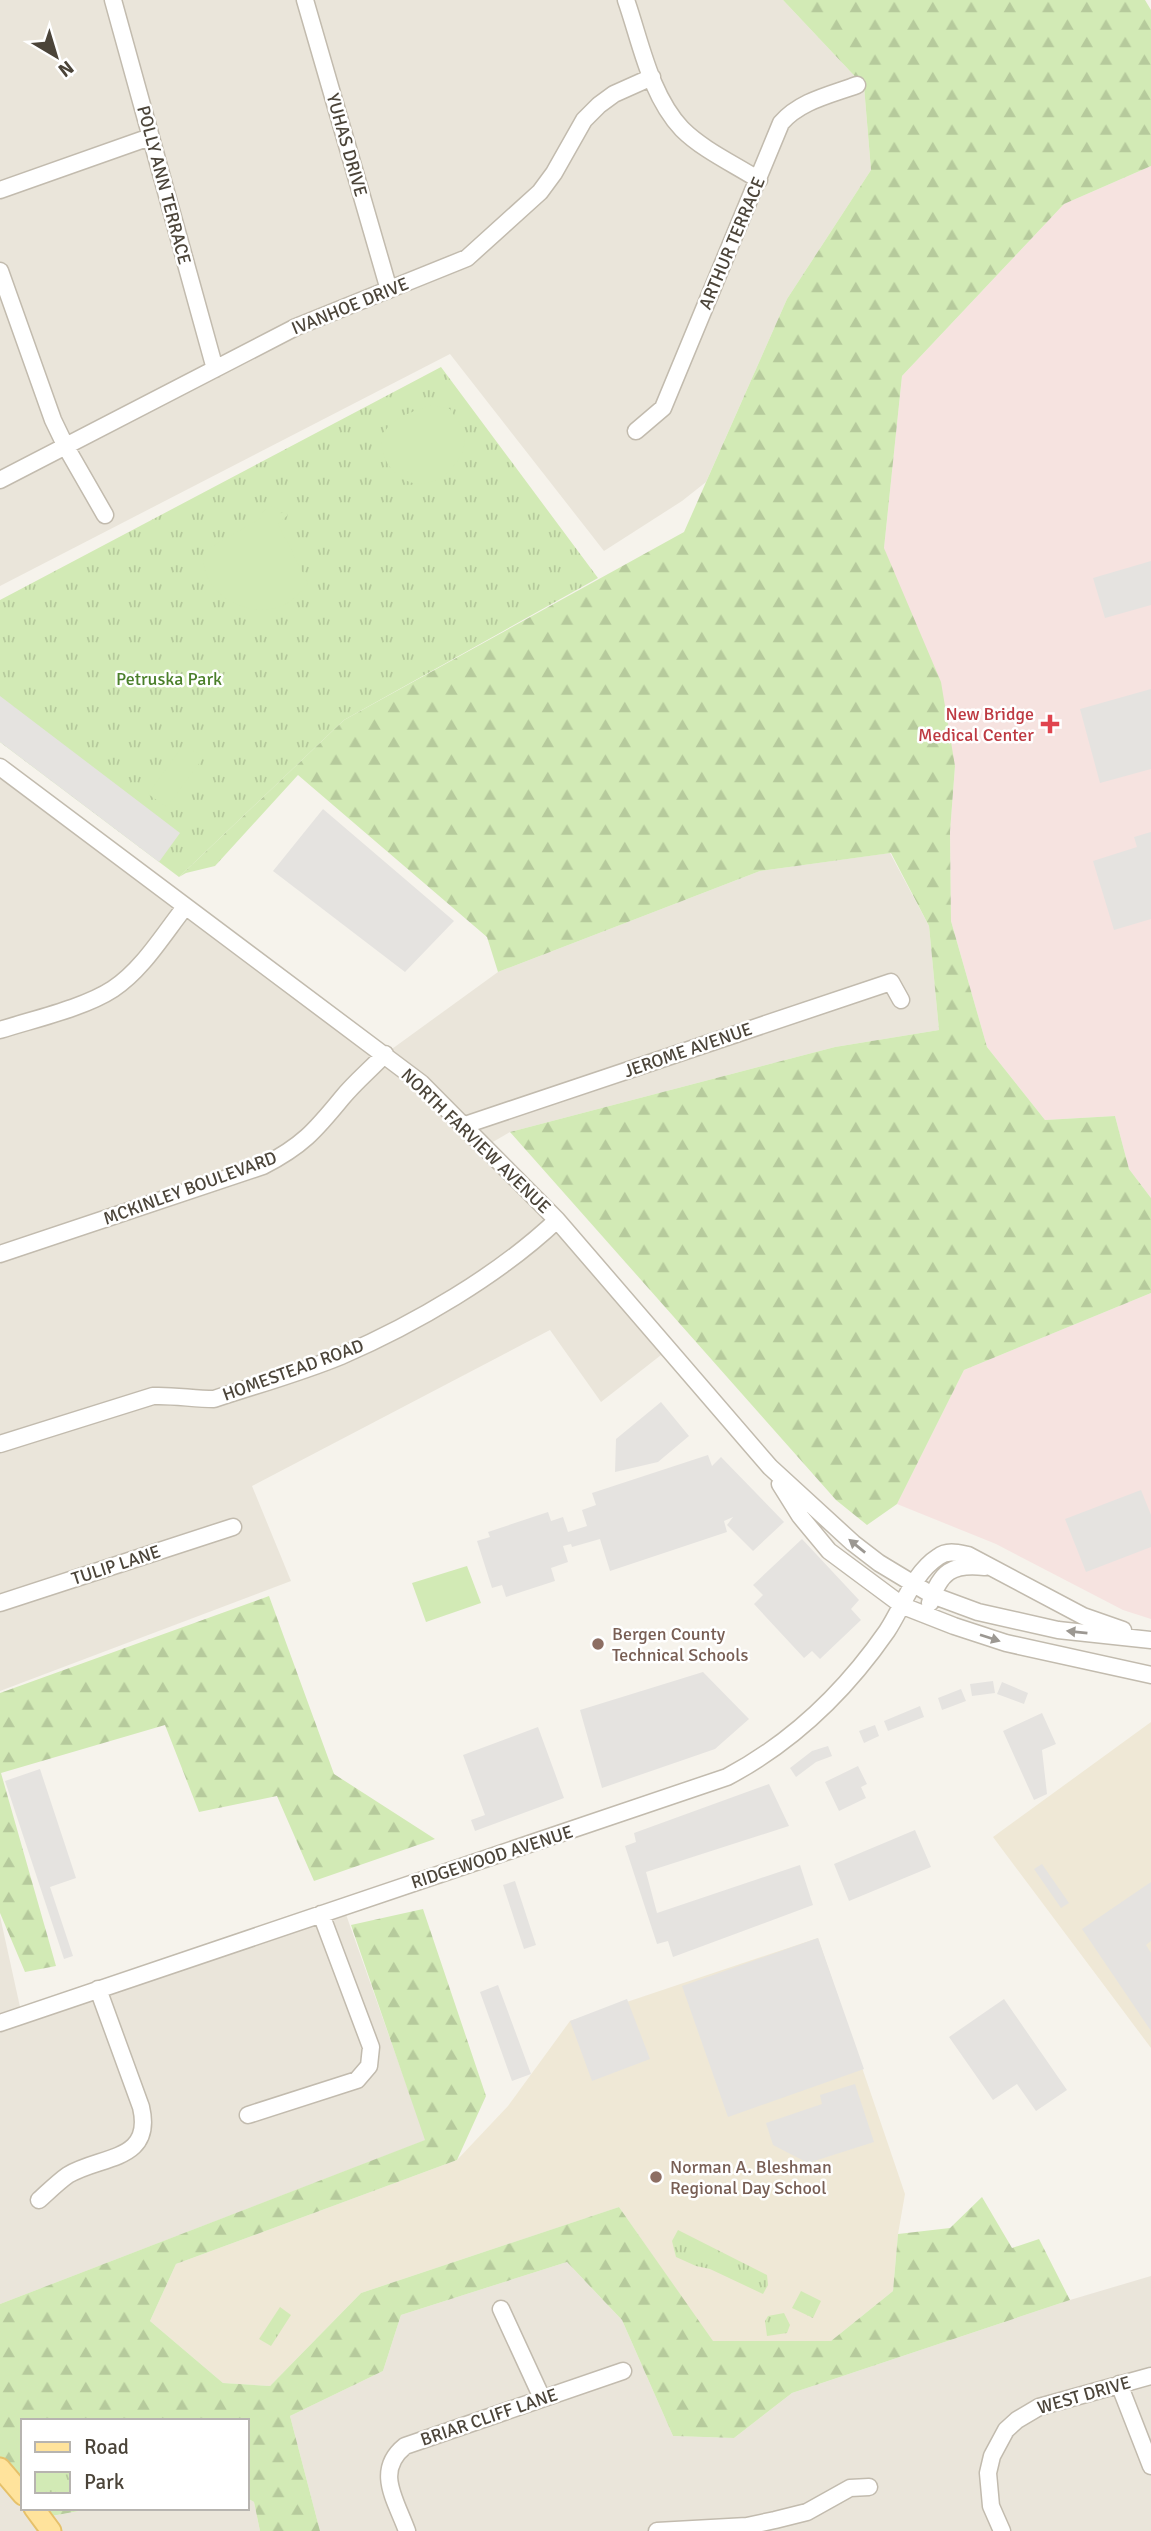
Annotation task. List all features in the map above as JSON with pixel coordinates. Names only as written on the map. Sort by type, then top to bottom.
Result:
[{"type":"main road","points":[[2,2475],[21,2493]]},
{"type":"main road","points":[[35,2510],[51,2531]]},
{"type":"street","name":"POLLY ANN TERRACE","points":[[113,0],[215,369]]},
{"type":"street","name":"YUHAS DRIVE","points":[[305,0],[389,290]]},
{"type":"street","points":[[626,0],[660,97],[682,128],[758,180]]},
{"type":"street","name":"IVANHOE DRIVE","points":[[0,481],[296,327],[452,266],[481,248],[540,192],[584,120],[598,105],[614,94],[652,77]]},
{"type":"street","name":"ARTHUR TERRACE","points":[[636,431],[663,408],[784,120],[806,103],[857,85]]},
{"type":"street","points":[[0,190],[150,137]]},
{"type":"street","points":[[0,271],[53,420],[105,514]]},
{"type":"street","name":"NORTH FARVIEW AVENUE","points":[[0,767],[421,1083],[557,1220],[770,1467],[853,1543],[913,1585],[978,1612],[1058,1630],[1148,1639]]},
{"type":"street","points":[[0,1030],[96,998],[113,989],[129,977],[185,908]]},
{"type":"street","name":"JEROME AVENUE","points":[[465,1125],[891,982],[901,1000]]},
{"type":"street","name":"MCKINLEY BOULEVARD","points":[[0,1254],[250,1170],[284,1155],[320,1126],[342,1098],[385,1054]]},
{"type":"street","name":"HOMESTEAD ROAD","points":[[0,1444],[153,1396],[177,1395],[194,1399],[214,1399],[339,1357],[493,1273],[517,1256],[557,1220]]},
{"type":"street","name":"NORTH FARVIEW AVENUE","points":[[770,1467],[800,1516],[829,1551],[903,1606],[1006,1643],[1151,1675]]},
{"type":"street","name":"TULIP LANE","points":[[0,1603],[233,1527]]},
{"type":"street","name":"RIDGEWOOD AVENUE","points":[[0,2023],[673,1797],[737,1772],[768,1754],[817,1715],[858,1669],[903,1606],[913,1585],[938,1556],[951,1552],[968,1555],[1083,1616],[1148,1639]]},
{"type":"street","points":[[926,1615],[932,1595],[951,1569],[967,1565],[991,1568]]},
{"type":"street","points":[[1103,1663],[1151,1664]]},
{"type":"street","points":[[248,2115],[357,2080],[369,2066],[371,2047],[321,1914]]},
{"type":"street","points":[[39,2200],[69,2175],[120,2155],[133,2147],[141,2137],[145,2123],[98,1989]]},
{"type":"street","points":[[501,2309],[542,2398]]},
{"type":"street","name":"BRIAR CLIFF LANE","points":[[407,2531],[389,2480],[390,2462],[405,2446],[623,2371]]},
{"type":"street","name":"WEST DRIVE","points":[[1002,2531],[991,2506],[988,2473],[992,2456],[1006,2430],[1017,2420],[1040,2407],[1151,2376]]},
{"type":"street","points":[[1119,2384],[1151,2466]]},
{"type":"street","points":[[657,2531],[747,2526],[807,2512],[850,2488],[869,2487]]},
{"type":"shaded area","points":[[0,0],[783,0],[864,86],[871,170],[787,299],[706,482],[682,501],[604,551],[450,354],[0,586]]},
{"type":"shaded area","name":"New Bridge Medical Center","points":[[1151,166],[1151,1198],[1129,1169],[1115,1116],[1045,1120],[987,1047],[951,921],[950,832],[955,766],[884,548],[902,376],[1064,204]]},
{"type":"shaded area","points":[[1151,561],[1151,605],[1105,618],[1093,578]]},
{"type":"shaded area","points":[[1151,689],[1151,769],[1100,783],[1080,709]]},
{"type":"shaded area","points":[[0,696],[180,833],[159,862],[0,742]]},
{"type":"shaded area","points":[[0,766],[385,1054],[498,972],[760,871],[890,853],[929,926],[939,1030],[835,1047],[510,1132],[486,1146],[670,1348],[601,1402],[550,1330],[252,1486],[291,1581],[0,1691]]},
{"type":"shaded area","points":[[323,809],[454,921],[405,972],[273,871]]},
{"type":"shaded area","points":[[1151,832],[1151,919],[1114,930],[1093,861],[1137,847],[1134,837]]},
{"type":"shaded area","points":[[1151,1293],[1151,1619],[1123,1610],[996,1544],[897,1504],[964,1370]]},
{"type":"shaded area","points":[[661,1402],[689,1436],[658,1462],[615,1472],[616,1439]]},
{"type":"shaded area","points":[[708,1455],[712,1466],[721,1457],[784,1522],[753,1551],[727,1525],[733,1517],[724,1521],[727,1532],[610,1571],[600,1539],[572,1547],[571,1544],[563,1546],[568,1562],[551,1568],[555,1581],[506,1597],[502,1585],[492,1588],[477,1541],[490,1537],[488,1532],[548,1512],[551,1521],[563,1517],[568,1532],[587,1526],[582,1510],[596,1505],[592,1493]]},
{"type":"shaded area","points":[[1141,1490],[1151,1515],[1151,1547],[1086,1572],[1065,1519]]},
{"type":"shaded area","points":[[802,1539],[859,1600],[851,1609],[861,1620],[820,1659],[812,1651],[804,1658],[754,1604],[763,1595],[753,1585]]},
{"type":"shaded area","points":[[703,1672],[749,1719],[715,1749],[602,1788],[580,1710]]},
{"type":"shaded area","points":[[993,1681],[995,1693],[972,1696],[970,1684]]},
{"type":"shaded area","points":[[1002,1682],[1028,1693],[1024,1704],[997,1694]]},
{"type":"shaded area","points":[[961,1689],[966,1701],[942,1710],[938,1698]]},
{"type":"shaded area","points":[[920,1706],[924,1717],[888,1731],[884,1721]]},
{"type":"shaded area","points":[[1042,1713],[1056,1744],[1042,1750],[1047,1794],[1034,1800],[1003,1731]]},
{"type":"shaded area","points":[[1151,1722],[1151,2048],[993,1837]]},
{"type":"shaded area","points":[[875,1725],[879,1736],[864,1743],[859,1731]]},
{"type":"shaded area","points":[[538,1727],[564,1798],[475,1831],[471,1820],[485,1815],[463,1755]]},
{"type":"shaded area","points":[[828,1746],[832,1756],[816,1762],[796,1777],[790,1768],[812,1751]]},
{"type":"shaded area","points":[[858,1766],[867,1784],[861,1787],[866,1798],[839,1811],[825,1782]]},
{"type":"shaded area","points":[[40,1769],[76,1878],[50,1887],[73,1956],[64,1959],[5,1781]]},
{"type":"shaded area","points":[[769,1784],[789,1826],[646,1872],[657,1913],[800,1865],[813,1905],[673,1957],[668,1941],[657,1944],[625,1846],[636,1842],[634,1833]]},
{"type":"shaded area","points":[[915,1830],[931,1867],[849,1901],[834,1864]]},
{"type":"shaded area","points":[[1042,1864],[1069,1903],[1061,1908],[1034,1869]]},
{"type":"shaded area","points":[[515,1881],[536,1945],[524,1949],[503,1885]]},
{"type":"shaded area","points":[[1151,1882],[1151,1941],[1146,1945],[1151,1953],[1151,2031],[1082,1929]]},
{"type":"shaded area","points":[[343,1906],[426,2140],[0,2304],[0,2025]]},
{"type":"shaded area","points":[[0,1916],[22,2016],[0,2023]]},
{"type":"shaded area","name":"Norman A. Bleshman Regional Day School","points":[[818,1938],[905,2194],[893,2291],[831,2341],[712,2341],[619,2207],[361,2293],[270,2386],[223,2383],[150,2321],[176,2264],[457,2160],[508,2106],[570,2021]]},
{"type":"shaded area","points":[[818,1938],[864,2069],[728,2117],[682,1986]]},
{"type":"shaded area","points":[[498,1985],[531,2074],[512,2081],[480,1992]]},
{"type":"shaded area","points":[[627,1999],[650,2059],[592,2081],[570,2021]]},
{"type":"shaded area","points":[[1004,1999],[1067,2090],[1036,2111],[1017,2084],[993,2100],[949,2037]]},
{"type":"shaded area","points":[[855,2084],[874,2142],[808,2163],[773,2145],[766,2123],[822,2104],[820,2095]]},
{"type":"shaded area","points":[[567,2262],[622,2320],[673,2436],[734,2438],[792,2393],[1070,2300],[1151,2276],[1151,2531],[320,2531],[290,2416],[383,2371],[401,2315]]},
{"type":"shaded area","points":[[0,2468],[21,2493],[21,2510],[36,2510],[42,2518],[84,2510],[248,2510],[248,2499],[254,2502],[260,2531],[0,2531]]},
{"type":"green space","points":[[783,0],[1145,0],[1151,10],[1151,166],[1064,204],[902,376],[884,548],[941,682],[955,766],[950,832],[951,921],[987,1047],[1045,1120],[1115,1116],[1129,1169],[1151,1198],[1151,1293],[964,1370],[897,1504],[867,1525],[836,1500],[510,1132],[835,1047],[939,1030],[929,926],[891,853],[760,871],[498,972],[487,937],[298,775],[215,866],[179,877],[344,720],[684,532],[787,299],[871,170],[864,86]]},
{"type":"green space","name":"Petruska Park","points":[[441,367],[598,578],[344,720],[179,877],[0,742],[0,600]]},
{"type":"green space","points":[[431,405],[450,409],[463,430],[465,443],[457,462],[442,477],[423,484],[413,483],[396,474],[390,466],[382,449],[382,440],[395,421]]},
{"type":"green space","points":[[269,506],[278,509],[278,514],[285,512],[288,515],[278,524],[308,583],[295,597],[279,607],[252,609],[238,605],[215,589],[204,565],[204,551],[261,518]]},
{"type":"green space","points":[[184,744],[203,758],[167,807],[148,794]]},
{"type":"green space","points":[[467,1566],[481,1603],[426,1622],[412,1583]]},
{"type":"green space","points":[[269,1596],[334,1774],[435,1839],[314,1881],[277,1796],[199,1812],[165,1725],[1,1773],[56,1966],[25,1972],[0,1913],[0,1693]]},
{"type":"green space","points":[[423,1909],[486,2096],[457,2160],[176,2264],[150,2321],[223,2383],[270,2386],[361,2293],[619,2207],[713,2341],[831,2341],[893,2291],[898,2234],[950,2228],[982,2197],[1012,2248],[1039,2239],[1070,2300],[792,2393],[734,2438],[673,2436],[622,2320],[567,2262],[401,2315],[383,2371],[290,2416],[320,2531],[260,2531],[254,2502],[248,2499],[248,2419],[21,2419],[21,2493],[0,2468],[0,2304],[425,2140],[351,1925]]},
{"type":"green space","points":[[678,2230],[767,2275],[768,2285],[763,2294],[710,2269],[676,2257],[672,2241]]},
{"type":"green space","points":[[801,2291],[821,2301],[813,2318],[792,2308]]},
{"type":"green space","points":[[280,2307],[291,2315],[271,2346],[259,2339]]},
{"type":"green space","points":[[784,2313],[790,2325],[787,2333],[767,2336],[765,2321],[768,2316]]},
{"type":"green space","points":[[35,2510],[84,2510],[41,2518]]},
{"type":"place","name":"New Bridge Medical Center","points":[[1050,724]]},
{"type":"place","name":"Bergen County Technical Schools","points":[[598,1644]]},
{"type":"place","name":"Norman A. Bleshman Regional Day School","points":[[656,2177]]}]
